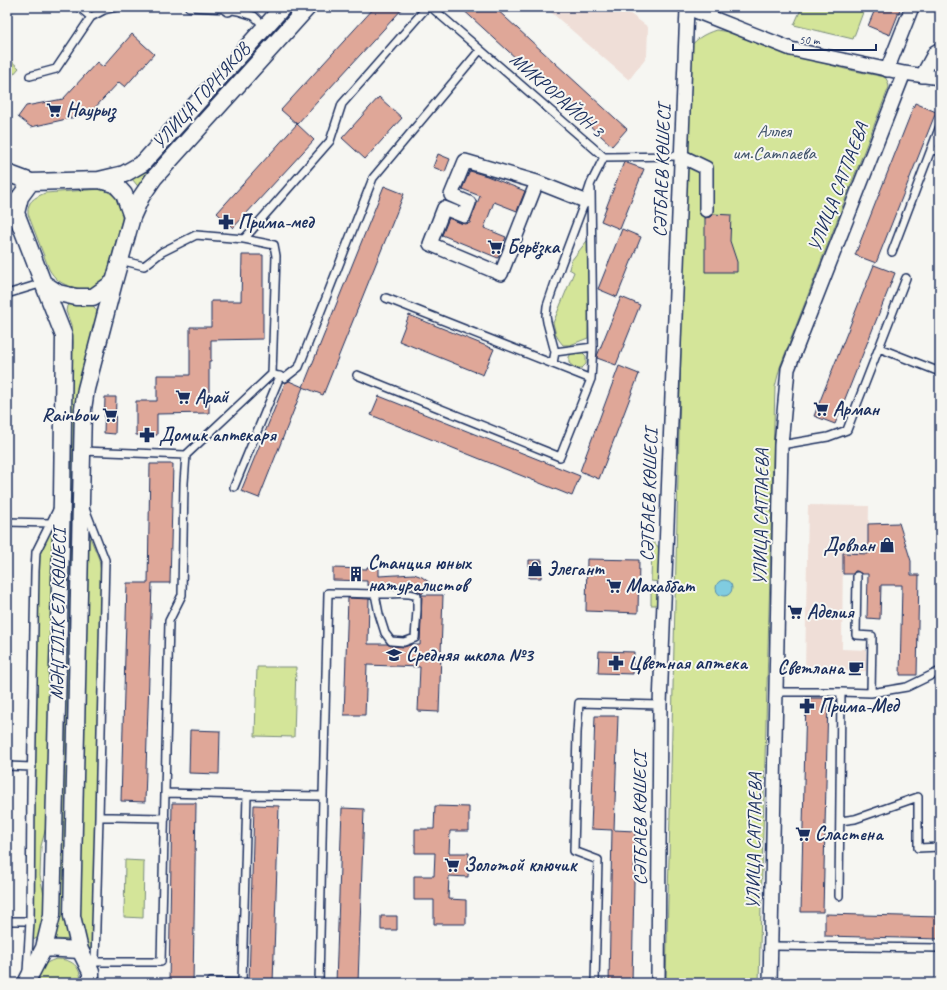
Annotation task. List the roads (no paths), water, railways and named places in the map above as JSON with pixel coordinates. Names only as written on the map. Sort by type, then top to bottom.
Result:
[{"type":"street","name":"УЛИЦА ГОРНЯКОВ","points":[[98,180],[124,174],[143,163],[282,7]]},
{"type":"street","name":"УЛИЦА ГОРНЯКОВ","points":[[132,217],[141,197],[154,178],[308,7]]},
{"type":"street","points":[[888,70],[912,7]]},
{"type":"street","points":[[686,8],[791,49],[888,70],[940,78]]},
{"type":"street","name":"СӘТБАЕВ КӨШЕСІ","points":[[658,983],[660,705],[686,8]]},
{"type":"street","points":[[922,76],[935,52],[940,49]]},
{"type":"street","name":"УЛИЦА САТПАЕВА","points":[[770,983],[781,445],[788,369],[904,73]]},
{"type":"street","points":[[681,156],[706,168],[706,210]]},
{"type":"street","points":[[537,182],[500,274],[430,244],[444,208],[464,216],[469,203],[451,195],[465,161],[537,182],[585,201]]},
{"type":"street","points":[[7,173],[31,182],[98,180],[115,184],[124,194],[132,217]]},
{"type":"street","name":"МӘҢГІЛІК ЕЛ КӨШЕСІ","points":[[26,982],[44,948],[52,915],[62,498],[64,336],[11,208],[31,182]]},
{"type":"street","name":"МӘҢГІЛІК ЕЛ КӨШЕСІ","points":[[92,972],[80,950],[72,916],[83,409],[86,389],[132,217]]},
{"type":"street","points":[[43,283],[58,294],[76,297],[93,297],[114,282]]},
{"type":"street","points":[[44,948],[80,950]]},
{"type":"lane","points":[[79,7],[91,17]]},
{"type":"lane","points":[[30,76],[56,69],[91,17],[104,10],[117,7]]},
{"type":"lane","points":[[189,7],[228,8],[254,16],[265,27]]},
{"type":"lane","points":[[244,239],[330,140],[342,104],[427,7]]},
{"type":"lane","name":"МИКРОРАЙОН 3","points":[[431,7],[604,157],[681,156]]},
{"type":"lane","points":[[272,374],[285,378],[299,367],[373,178],[480,50]]},
{"type":"lane","points":[[892,252],[940,126]]},
{"type":"lane","points":[[931,149],[940,152]]},
{"type":"lane","points":[[552,363],[555,352],[546,316],[548,306],[561,265],[585,201],[604,157]]},
{"type":"lane","points":[[357,375],[560,457],[591,379],[593,347],[592,184]]},
{"type":"lane","points":[[80,498],[105,560],[100,817],[92,972],[161,962],[169,621],[182,596],[184,483],[186,455],[272,374],[276,256],[274,245],[244,239],[196,235],[162,252],[144,266],[120,260]]},
{"type":"lane","points":[[781,445],[828,437],[846,430],[906,278]]},
{"type":"lane","points":[[7,294],[43,283]]},
{"type":"lane","points":[[386,298],[591,379]]},
{"type":"lane","points":[[555,352],[593,347]]},
{"type":"lane","points":[[879,348],[940,372]]},
{"type":"lane","points":[[234,487],[280,376]]},
{"type":"lane","points":[[82,451],[186,455]]},
{"type":"lane","points":[[26,982],[30,921],[36,552],[62,498]]},
{"type":"lane","points":[[7,522],[50,522]]},
{"type":"lane","points":[[857,576],[856,636],[872,636],[871,693]]},
{"type":"lane","points":[[319,983],[328,593],[409,593],[417,596],[415,638],[404,642],[391,641],[385,632],[379,614],[375,594]]},
{"type":"lane","points":[[776,692],[871,693],[907,687],[940,671]]},
{"type":"lane","points":[[839,896],[841,692]]},
{"type":"lane","points":[[595,983],[598,860],[574,851],[579,703],[660,705]]},
{"type":"lane","points":[[7,766],[32,767]]},
{"type":"lane","points":[[165,793],[323,796]]},
{"type":"lane","points":[[211,983],[242,983],[247,795]]},
{"type":"lane","points":[[840,821],[855,819],[918,797],[918,848],[940,847]]},
{"type":"lane","points":[[100,817],[165,818]]},
{"type":"lane","points":[[7,921],[30,921]]},
{"type":"lane","points":[[771,946],[940,948]]},
{"type":"water","points":[[724,580],[731,585],[732,588],[727,595],[724,596],[717,591],[716,588],[721,581]]},
{"type":"place","name":"Наурыз","points":[[54,110]]},
{"type":"place","name":"Прима-мед","points":[[226,222]]},
{"type":"place","name":"Берёзка","points":[[495,247]]},
{"type":"place","name":"Арай","points":[[183,397]]},
{"type":"place","name":"Арман","points":[[821,409]]},
{"type":"place","name":"Rainbow","points":[[110,415]]},
{"type":"place","name":"Домик аптекаря","points":[[147,435]]},
{"type":"place","name":"Довлан","points":[[887,545]]},
{"type":"place","name":"Элегант","points":[[535,569]]},
{"type":"place","name":"Станция юных натуралистов","points":[[356,574]]},
{"type":"place","name":"Махаббат","points":[[614,586]]},
{"type":"place","name":"Аделия","points":[[795,612]]},
{"type":"place","name":"Средняя школа №3","points":[[394,655]]},
{"type":"place","name":"Цветная аптека","points":[[616,663]]},
{"type":"place","name":"Светлана","points":[[856,668]]},
{"type":"place","name":"Прима-Мед","points":[[807,706]]},
{"type":"place","name":"Сластена","points":[[803,834]]},
{"type":"place","name":"Золотой ключик","points":[[452,865]]},
{"type":"park label","name":"Аллея им.Сатпаева","points":[[774,142]]}]
